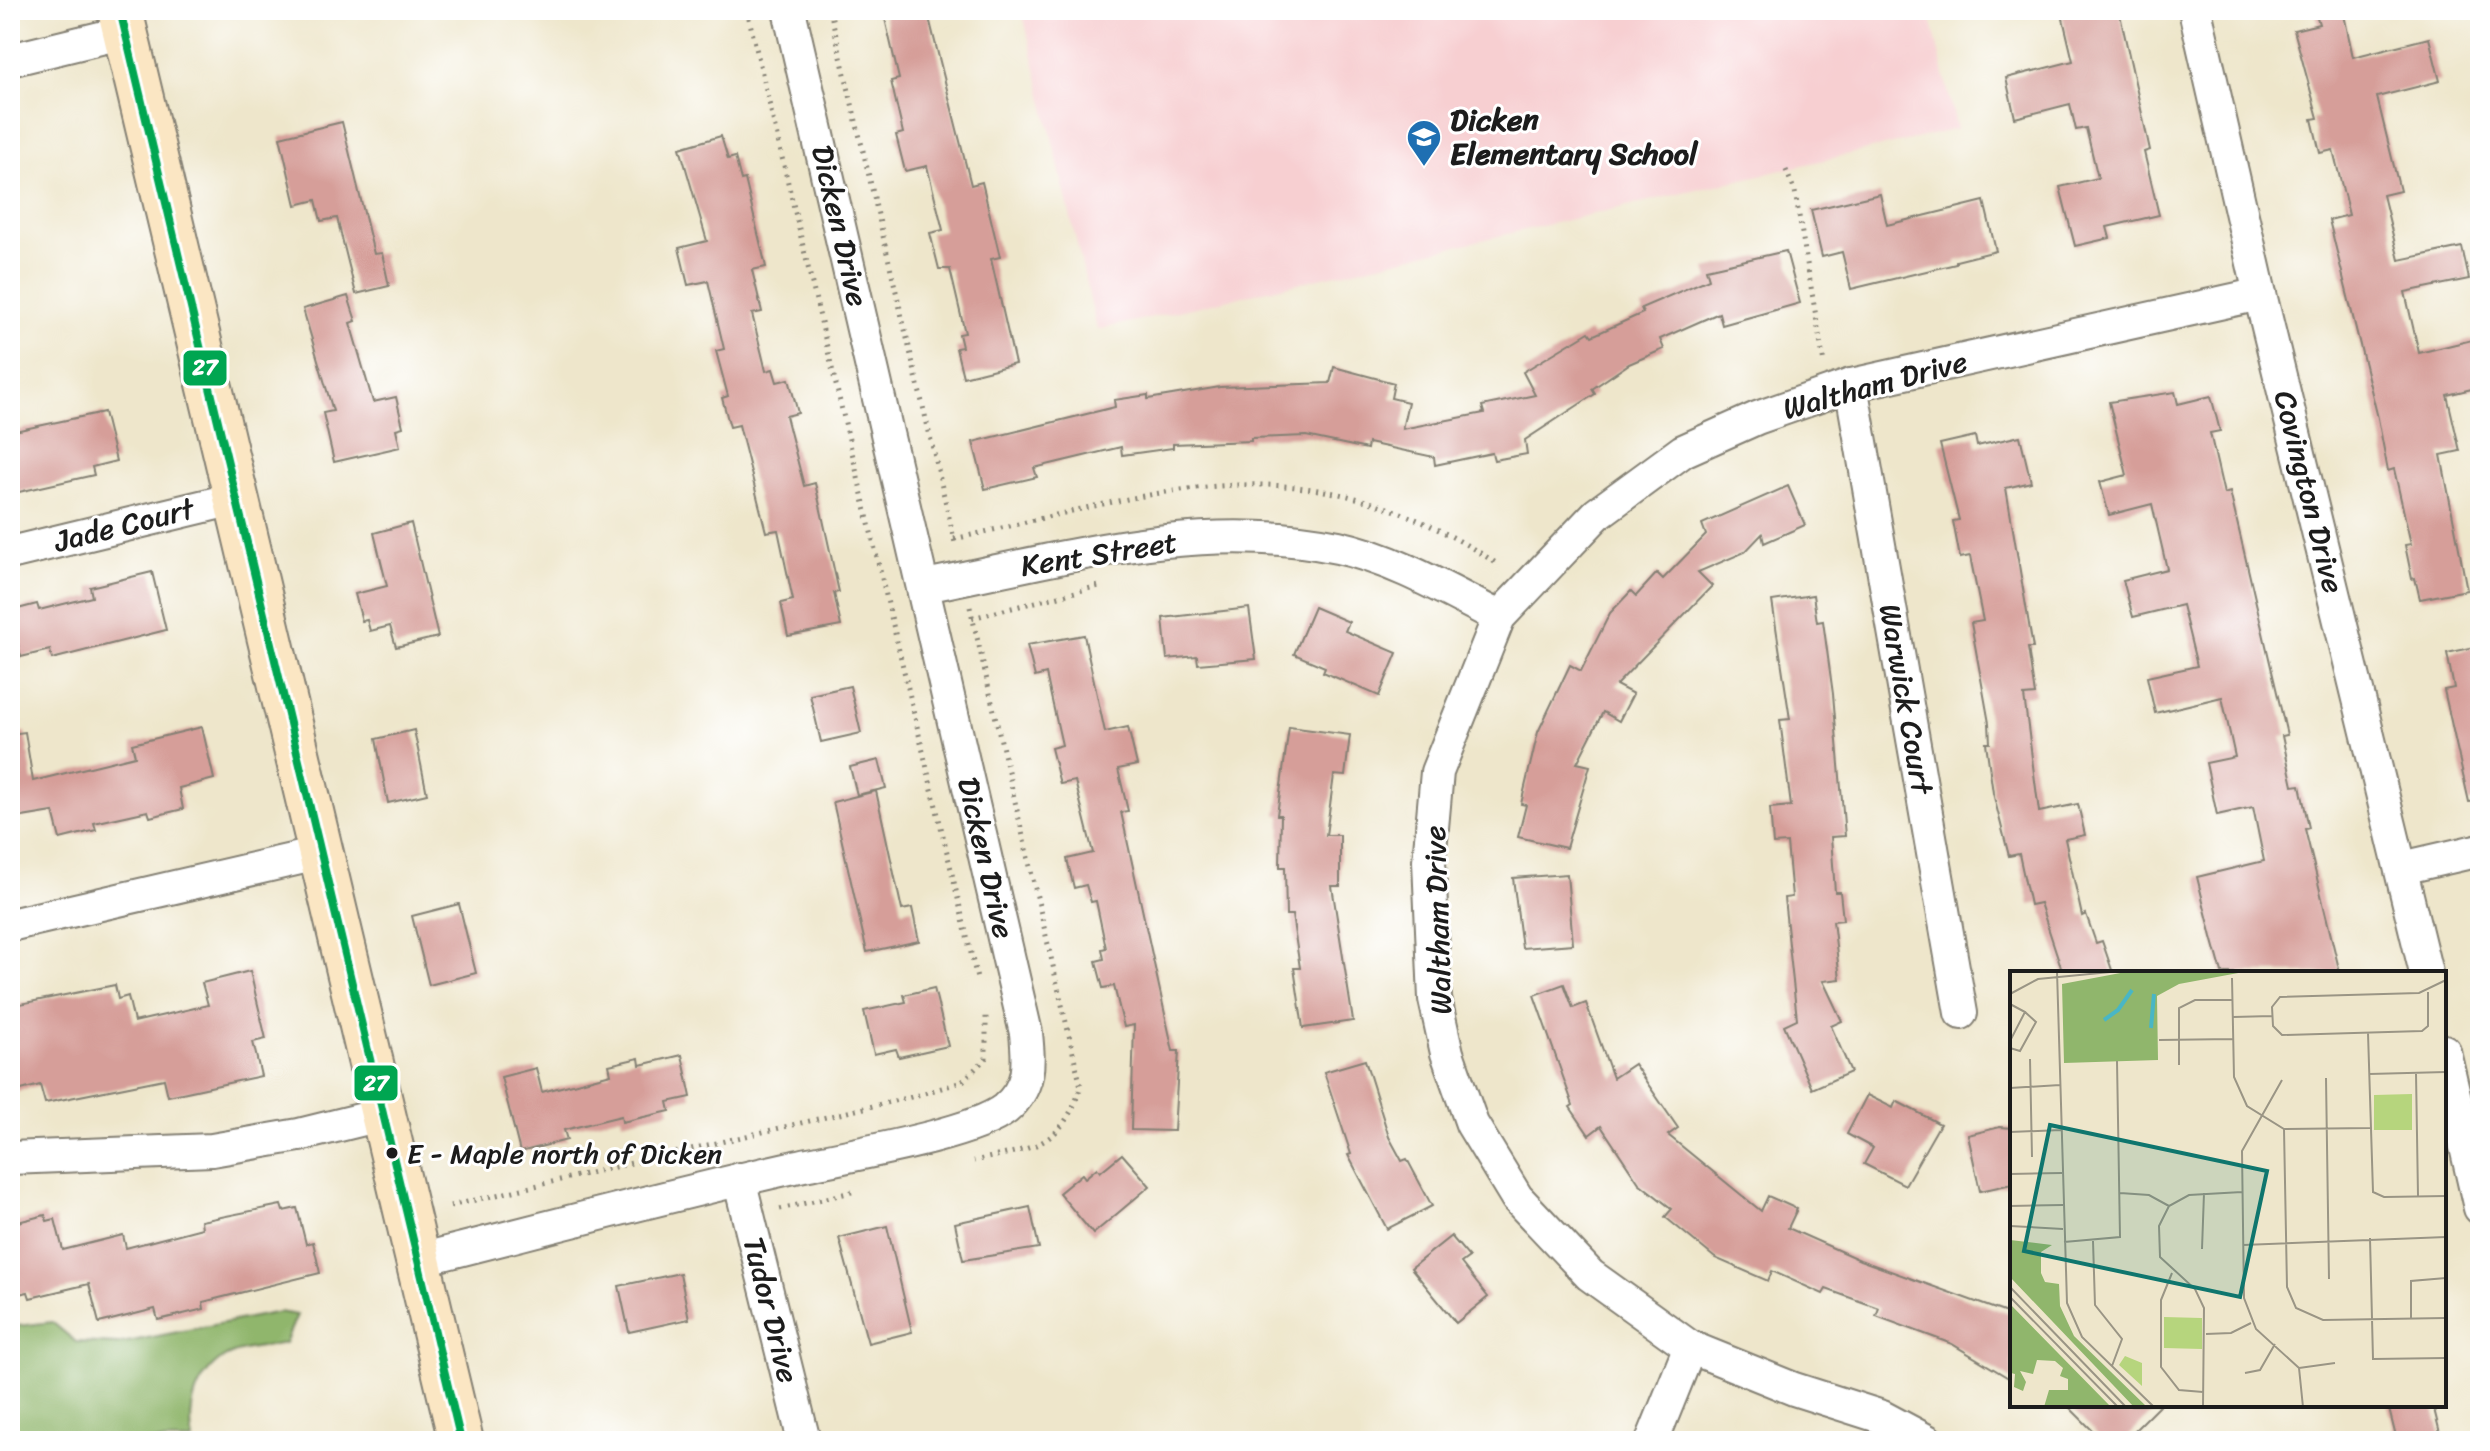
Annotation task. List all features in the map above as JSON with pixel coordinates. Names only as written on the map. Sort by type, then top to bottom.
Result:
[{"type":"street","name":"Dicken Drive","points":[[419,1260],[739,1179],[963,1129],[1002,1111],[1023,1091],[1029,1065],[1026,1033],[925,586],[789,10]]},
{"type":"street","name":"Covington Drive","points":[[2195,10],[2260,294],[2426,971]]},
{"type":"street","points":[[10,60],[123,21],[461,1441]]},
{"type":"street","name":"Waltham Drive","points":[[1927,1441],[1882,1417],[1794,1389],[1690,1347],[1590,1275],[1517,1198],[1472,1124],[1447,1053],[1435,999],[1429,861],[1437,772],[1499,617],[1597,514],[1683,451],[1757,418],[1840,388],[2260,294]]},
{"type":"street","name":"Warwick Court","points":[[1840,388],[1961,1013]]},
{"type":"street","name":"Jade Court","points":[[10,553],[238,498]]},
{"type":"street","name":"Kent Street","points":[[925,586],[1134,542],[1250,535],[1340,547],[1414,573],[1499,617]]},
{"type":"street","points":[[2402,868],[2480,850]]},
{"type":"street","points":[[10,925],[322,853]]},
{"type":"street","points":[[2446,1060],[2480,1208]]},
{"type":"street","points":[[10,1158],[212,1150],[299,1135],[384,1114]]},
{"type":"street","name":"Tudor Drive","points":[[739,1179],[804,1441]]},
{"type":"street","points":[[1652,1441],[1690,1347]]},
{"type":"path","points":[[747,10],[978,985]]},
{"type":"path","points":[[1786,170],[1795,192],[1840,388]]},
{"type":"path","points":[[972,618],[1107,585]]},
{"type":"path","points":[[450,1206],[962,1082],[986,1058],[988,1038],[982,1000]]},
{"type":"shaded area","name":"Dicken Elementary School","points":[[1022,10],[1929,10],[1957,129],[1097,330]]},
{"type":"green space","points":[[279,1312],[297,1315],[285,1343],[229,1355],[213,1366],[200,1384],[192,1406],[193,1441],[10,1441],[10,1327],[52,1322],[76,1342],[117,1344]]},
{"type":"building","points":[[883,10],[927,10],[971,185],[982,182],[1000,257],[991,259],[1015,364],[963,377],[956,348],[962,347],[959,334],[965,333],[950,269],[939,269],[930,233],[943,230],[927,166],[905,171],[896,135],[903,133],[891,81],[899,79]]},
{"type":"building","points":[[2061,10],[2119,10],[2150,150],[2144,152],[2159,215],[2107,227],[2110,238],[2075,246],[2060,187],[2098,178],[2086,128],[2076,130],[2070,104],[2015,118],[2006,78],[2073,61]]},
{"type":"building","points":[[2315,10],[2343,10],[2353,57],[2429,38],[2440,81],[2377,97],[2400,191],[2383,195],[2399,260],[2462,247],[2469,279],[2405,292],[2419,353],[2480,338],[2480,387],[2447,395],[2460,451],[2441,455],[2467,590],[2420,599],[2415,578],[2412,579],[2405,545],[2411,544],[2394,469],[2388,471],[2329,220],[2349,215],[2333,150],[2320,153],[2312,119],[2318,118],[2294,30],[2319,24]]},
{"type":"building","points":[[342,122],[374,254],[382,253],[389,286],[356,294],[337,218],[321,221],[316,200],[296,205],[280,137]]},
{"type":"building","points":[[721,136],[728,159],[735,157],[741,180],[745,179],[766,267],[752,270],[762,312],[752,314],[766,371],[773,369],[777,382],[789,379],[798,413],[786,416],[804,486],[815,483],[839,592],[834,593],[841,626],[788,636],[781,603],[793,600],[778,530],[766,532],[739,425],[730,427],[722,398],[728,396],[716,351],[724,349],[708,281],[688,285],[679,248],[707,241],[680,148]]},
{"type":"building","points":[[1880,194],[1887,225],[1984,201],[1996,251],[1956,261],[1956,264],[1851,289],[1842,252],[1822,257],[1811,210]]},
{"type":"building","points":[[1786,251],[1800,303],[1722,325],[1719,313],[1660,339],[1664,349],[1629,364],[1592,389],[1595,394],[1525,440],[1527,454],[1494,460],[1492,453],[1435,465],[1434,457],[1368,443],[1367,449],[1306,436],[1251,438],[1251,441],[1173,444],[1173,448],[1122,455],[1121,447],[1034,468],[1037,477],[985,489],[973,442],[1115,407],[1114,400],[1148,395],[1148,399],[1220,387],[1330,383],[1334,367],[1394,383],[1391,398],[1408,402],[1402,429],[1484,413],[1482,406],[1535,395],[1523,372],[1589,332],[1592,336],[1643,313],[1641,308],[1709,279],[1706,269]]},
{"type":"building","points":[[348,296],[356,321],[350,323],[373,402],[396,397],[403,427],[396,429],[400,447],[334,462],[323,413],[333,411],[303,309]]},
{"type":"building","points":[[2175,392],[2178,404],[2211,396],[2220,431],[2210,433],[2224,494],[2230,492],[2287,735],[2282,736],[2293,786],[2300,785],[2309,828],[2305,829],[2340,971],[2221,971],[2197,877],[2264,861],[2253,807],[2217,815],[2206,763],[2235,757],[2222,697],[2155,713],[2147,677],[2197,666],[2182,605],[2133,617],[2123,580],[2167,569],[2152,504],[2109,515],[2100,482],[2127,475],[2109,402]]},
{"type":"building","points":[[104,412],[116,461],[92,467],[94,475],[10,494],[10,432]]},
{"type":"building","points":[[1975,436],[1977,446],[2020,436],[2031,482],[2006,488],[2033,648],[2028,648],[2035,695],[2024,696],[2039,812],[2078,804],[2085,835],[2065,839],[2082,916],[2086,914],[2096,943],[2102,941],[2112,971],[2062,971],[2040,903],[2030,905],[2019,854],[2009,856],[1993,793],[1986,743],[1990,743],[1989,723],[1971,623],[1983,621],[1970,556],[1960,558],[1953,521],[1959,520],[1940,444]]},
{"type":"building","points":[[1788,486],[1805,525],[1764,543],[1762,534],[1745,552],[1698,572],[1712,586],[1616,685],[1633,694],[1619,721],[1603,712],[1577,763],[1590,766],[1566,848],[1518,837],[1526,805],[1521,804],[1538,732],[1570,665],[1581,671],[1610,613],[1631,591],[1636,596],[1657,573],[1663,579],[1706,535],[1702,524]]},
{"type":"building","points":[[411,523],[438,637],[396,647],[390,626],[370,631],[367,620],[362,621],[355,594],[387,586],[374,533]]},
{"type":"building","points":[[152,572],[166,630],[52,659],[50,650],[21,657],[10,611],[37,604],[39,610],[92,597],[90,587]]},
{"type":"building","points":[[1813,595],[1817,622],[1823,621],[1833,694],[1845,836],[1831,837],[1835,892],[1840,892],[1843,920],[1833,921],[1840,979],[1823,981],[1842,1021],[1831,1026],[1851,1072],[1812,1089],[1784,1025],[1797,1019],[1784,898],[1792,897],[1787,843],[1773,844],[1770,808],[1791,806],[1780,720],[1790,719],[1772,601]]},
{"type":"building","points":[[1314,607],[1349,622],[1345,631],[1397,653],[1379,696],[1323,672],[1325,667],[1294,654]]},
{"type":"building","points":[[1249,608],[1256,659],[1198,664],[1197,656],[1167,659],[1163,618]]},
{"type":"building","points":[[1084,635],[1105,732],[1128,727],[1137,765],[1118,769],[1128,811],[1121,812],[1173,1051],[1179,1051],[1174,1131],[1131,1130],[1134,1025],[1124,1027],[1114,986],[1103,988],[1096,961],[1104,959],[1102,949],[1106,948],[1096,901],[1091,902],[1086,885],[1074,888],[1067,859],[1093,853],[1075,781],[1060,784],[1051,748],[1062,745],[1046,674],[1035,677],[1027,645]]},
{"type":"building","points":[[2480,646],[2480,801],[2469,802],[2444,690],[2454,688],[2447,653]]},
{"type":"building","points":[[850,686],[861,733],[821,742],[810,695]]},
{"type":"building","points":[[202,727],[214,779],[179,788],[183,809],[150,817],[148,811],[94,823],[96,830],[60,839],[53,812],[10,819],[10,734],[25,732],[33,781],[135,756],[132,744]]},
{"type":"building","points":[[1289,727],[1350,735],[1345,776],[1334,775],[1326,835],[1340,835],[1340,886],[1332,886],[1353,1021],[1303,1028],[1294,968],[1300,968],[1292,915],[1286,915],[1285,867],[1280,867],[1281,815],[1277,815]]},
{"type":"building","points":[[414,730],[427,794],[388,803],[376,739]]},
{"type":"building","points":[[879,760],[886,788],[857,795],[850,767]]},
{"type":"building","points":[[876,791],[902,910],[912,908],[919,941],[867,952],[833,802]]},
{"type":"building","points":[[1567,874],[1573,944],[1522,948],[1513,878]]},
{"type":"building","points":[[459,904],[476,973],[429,985],[412,916]]},
{"type":"building","points":[[250,971],[266,1039],[253,1042],[261,1076],[168,1096],[164,1079],[45,1103],[40,1085],[10,1093],[10,1006],[115,985],[118,999],[128,996],[134,1022],[208,1005],[202,983]]},
{"type":"building","points":[[1564,984],[1573,1008],[1586,1003],[1613,1078],[1634,1064],[1678,1128],[1668,1135],[1761,1211],[1768,1196],[1797,1209],[1788,1228],[1860,1260],[2010,1314],[2010,1379],[1952,1344],[1876,1316],[1879,1308],[1826,1289],[1823,1294],[1772,1271],[1768,1281],[1715,1258],[1665,1217],[1672,1209],[1639,1183],[1601,1126],[1589,1135],[1570,1107],[1573,1105],[1534,995]]},
{"type":"building","points":[[934,988],[948,1046],[899,1057],[896,1049],[874,1054],[864,1011],[906,1002],[904,995]]},
{"type":"building","points":[[682,1055],[691,1097],[668,1102],[670,1111],[622,1122],[621,1116],[564,1130],[567,1140],[520,1152],[501,1077],[536,1068],[542,1092],[611,1074],[609,1065],[639,1058],[640,1065]]},
{"type":"building","points":[[1365,1060],[1389,1137],[1402,1161],[1407,1159],[1432,1206],[1387,1229],[1348,1155],[1351,1154],[1324,1072]]},
{"type":"building","points":[[1867,1095],[1893,1108],[1896,1101],[1940,1124],[1905,1185],[1864,1164],[1873,1148],[1847,1134]]},
{"type":"building","points":[[2000,1127],[2010,1128],[2010,1184],[1980,1191],[1968,1135]]},
{"type":"building","points":[[1122,1154],[1150,1186],[1093,1234],[1059,1193],[1082,1174],[1085,1178],[1097,1168],[1100,1172]]},
{"type":"building","points":[[281,1205],[283,1211],[297,1208],[306,1244],[313,1242],[320,1273],[203,1302],[204,1309],[158,1320],[155,1309],[99,1323],[89,1284],[30,1298],[28,1292],[10,1296],[10,1224],[45,1215],[47,1221],[55,1219],[63,1250],[123,1235],[126,1248],[202,1228],[201,1221]]},
{"type":"building","points":[[1030,1207],[1039,1248],[963,1260],[955,1223]]},
{"type":"building","points":[[887,1226],[912,1332],[868,1343],[839,1238]]},
{"type":"building","points":[[1451,1236],[1469,1257],[1461,1263],[1488,1297],[1456,1323],[1411,1268]]},
{"type":"building","points":[[680,1273],[689,1319],[629,1332],[619,1286]]},
{"type":"building","points":[[2069,1407],[2158,1407],[2124,1441],[2103,1441]]},
{"type":"building","points":[[2388,1407],[2434,1407],[2442,1441],[2397,1441]]},
{"type":"transit line","name":"27","points":[[120,10],[461,1441]]},
{"type":"place","name":"Dicken Elementary School","points":[[1424,168]]},
{"type":"place","name":"E - Maple north of Dicken","points":[[392,1153]]}]
